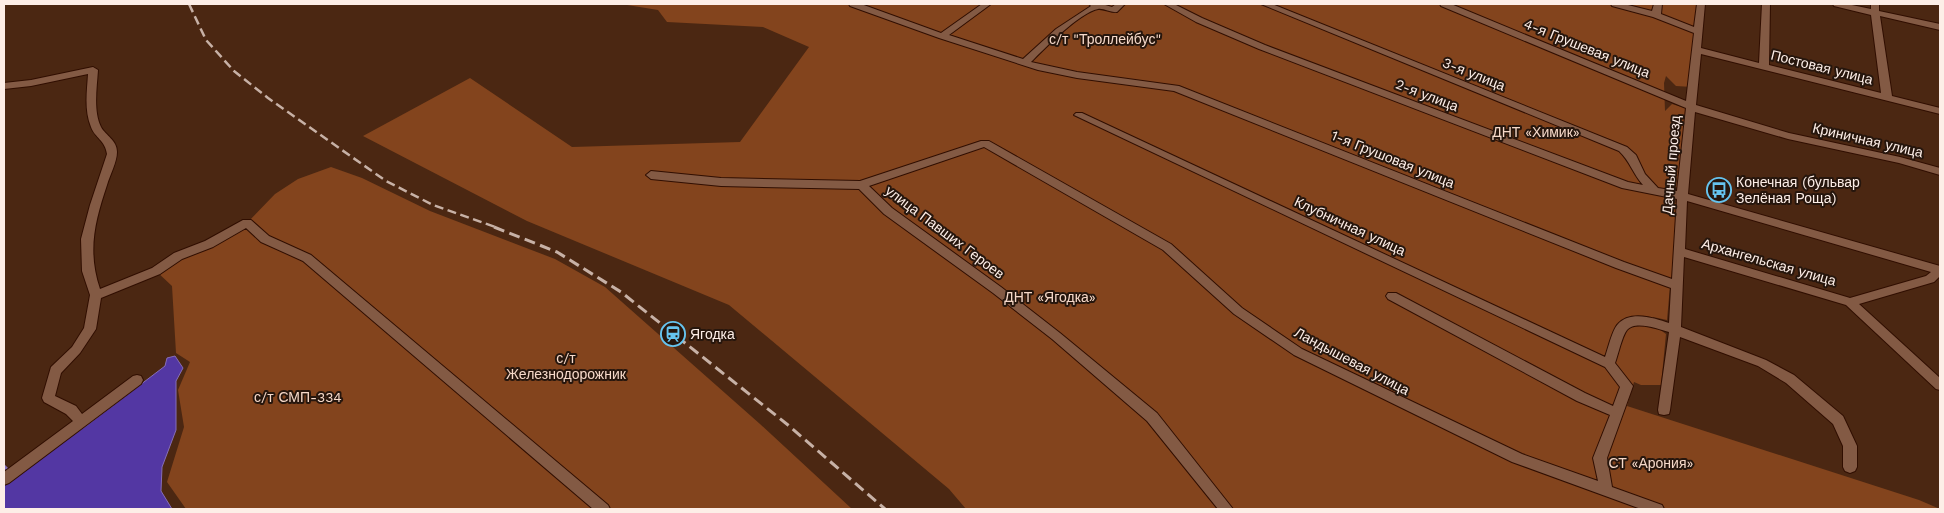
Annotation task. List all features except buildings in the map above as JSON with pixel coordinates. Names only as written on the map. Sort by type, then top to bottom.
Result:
[{"type":"street","name":"1-я Грушовая улица","points":[[853,4],[1025,63],[1094,78],[1176,88],[1620,265],[1677,285]]},
{"type":"street","points":[[942,36],[987,4]]},
{"type":"street","points":[[1025,63],[1061,30],[1095,5],[1114,10],[1121,4]]},
{"type":"street","name":"2-я улица","points":[[1168,4],[1199,20],[1262,47],[1626,185],[1682,196],[1940,270]]},
{"type":"street","name":"3-я улица","points":[[1265,4],[1623,149],[1632,156],[1641,176],[1655,191]]},
{"type":"street","name":"4-я Грушевая улица","points":[[1444,4],[1691,107],[1788,136]]},
{"type":"street","points":[[1615,4],[1656,15],[1698,32]]},
{"type":"street","points":[[1656,15],[1658,4]]},
{"type":"street","name":"Дачный проезд","points":[[1664,410],[1674,330],[1682,196],[1701,4]]},
{"type":"street","points":[[1764,67],[1766,4]]},
{"type":"street","points":[[1837,4],[1874,9],[1940,27]]},
{"type":"street","points":[[1874,9],[1886,98]]},
{"type":"street","name":"Постовая улица","points":[[1697,50],[1940,111]]},
{"type":"street","points":[[4,86],[32,83],[93,70],[91,102],[96,127],[111,144],[112,154],[95,205],[87,239],[88,271],[96,295],[90,329],[76,350],[56,371],[48,398],[71,410],[82,422]]},
{"type":"street","name":"Клубничная улица","points":[[1079,116],[1609,364]]},
{"type":"street","name":"Криничная улица","points":[[1788,136],[1900,160],[1940,172]]},
{"type":"street","name":"Ландышевая улица","points":[[861,185],[985,143],[1167,247],[1238,311],[1298,352],[1404,405],[1517,458],[1657,509]]},
{"type":"street","points":[[651,175],[782,185],[861,185]]},
{"type":"street","name":"улица Павших Героев","points":[[861,185],[888,211],[997,290],[1056,336],[1152,417],[1226,509]]},
{"type":"street","points":[[96,295],[156,271],[178,256],[225,236],[247,223],[265,239],[308,258],[603,509]]},
{"type":"street","name":"Архангельская улица","points":[[1679,251],[1850,302],[1940,385]]},
{"type":"street","points":[[1850,302],[1930,279],[1940,270]]},
{"type":"street","points":[[1392,296],[1581,397],[1617,413]]},
{"type":"street","points":[[1606,491],[1600,458],[1627,386],[1609,364],[1622,327],[1631,321],[1654,322],[1762,363],[1790,379],[1838,420],[1850,446],[1850,467]]},
{"type":"street","points":[[4,479],[137,380]]},
{"type":"green space","name":"ДНТ «Ягодка»","points":[[621,4],[1700,4],[1692,87],[1676,86],[1666,76],[1664,83],[1665,111],[1672,104],[1685,108],[1684,187],[1681,189],[1669,184],[1669,200],[1680,205],[1673,278],[1668,278],[1670,286],[1667,320],[1653,317],[1651,328],[1659,329],[1666,334],[1661,385],[1641,385],[1634,382],[1627,406],[1919,500],[1940,509],[966,509],[949,489],[729,305],[527,221],[363,136],[470,78],[572,147],[740,142],[809,47],[763,27],[667,22],[658,10]]},
{"type":"green space","points":[[331,167],[362,178],[430,211],[555,259],[605,287],[760,424],[852,509],[186,509],[167,482],[184,427],[178,390],[190,362],[176,353],[172,286],[156,271],[247,223],[275,194],[298,179]]},
{"type":"shaded area","points":[[175,356],[183,368],[176,381],[176,430],[162,467],[161,491],[172,509],[4,509],[4,481],[86,426],[165,366],[167,358]]},
{"type":"waterway","points":[[4,466],[7,469]]},
{"type":"railway","points":[[189,4],[206,40],[234,71],[268,98],[386,181],[433,205],[498,228]]},
{"type":"railway","points":[[494,227],[557,252],[621,292],[788,425],[885,509]]},
{"type":"place","name":"Конечная (бульвар Зелёная Роща)","points":[[1719,190]]},
{"type":"place","name":"Ягодка","points":[[673,334]]},
{"type":"park label","name":"с/т \"Троллейбус\"","points":[[1105,39]]},
{"type":"park label","name":"ДНТ «Химик»","points":[[1536,132]]},
{"type":"park label","name":"с/т Железнодорожник","points":[[566,366]]},
{"type":"park label","name":"с/т СМП-334","points":[[298,397]]},
{"type":"park label","name":"СТ «Арония»","points":[[1651,463]]}]
